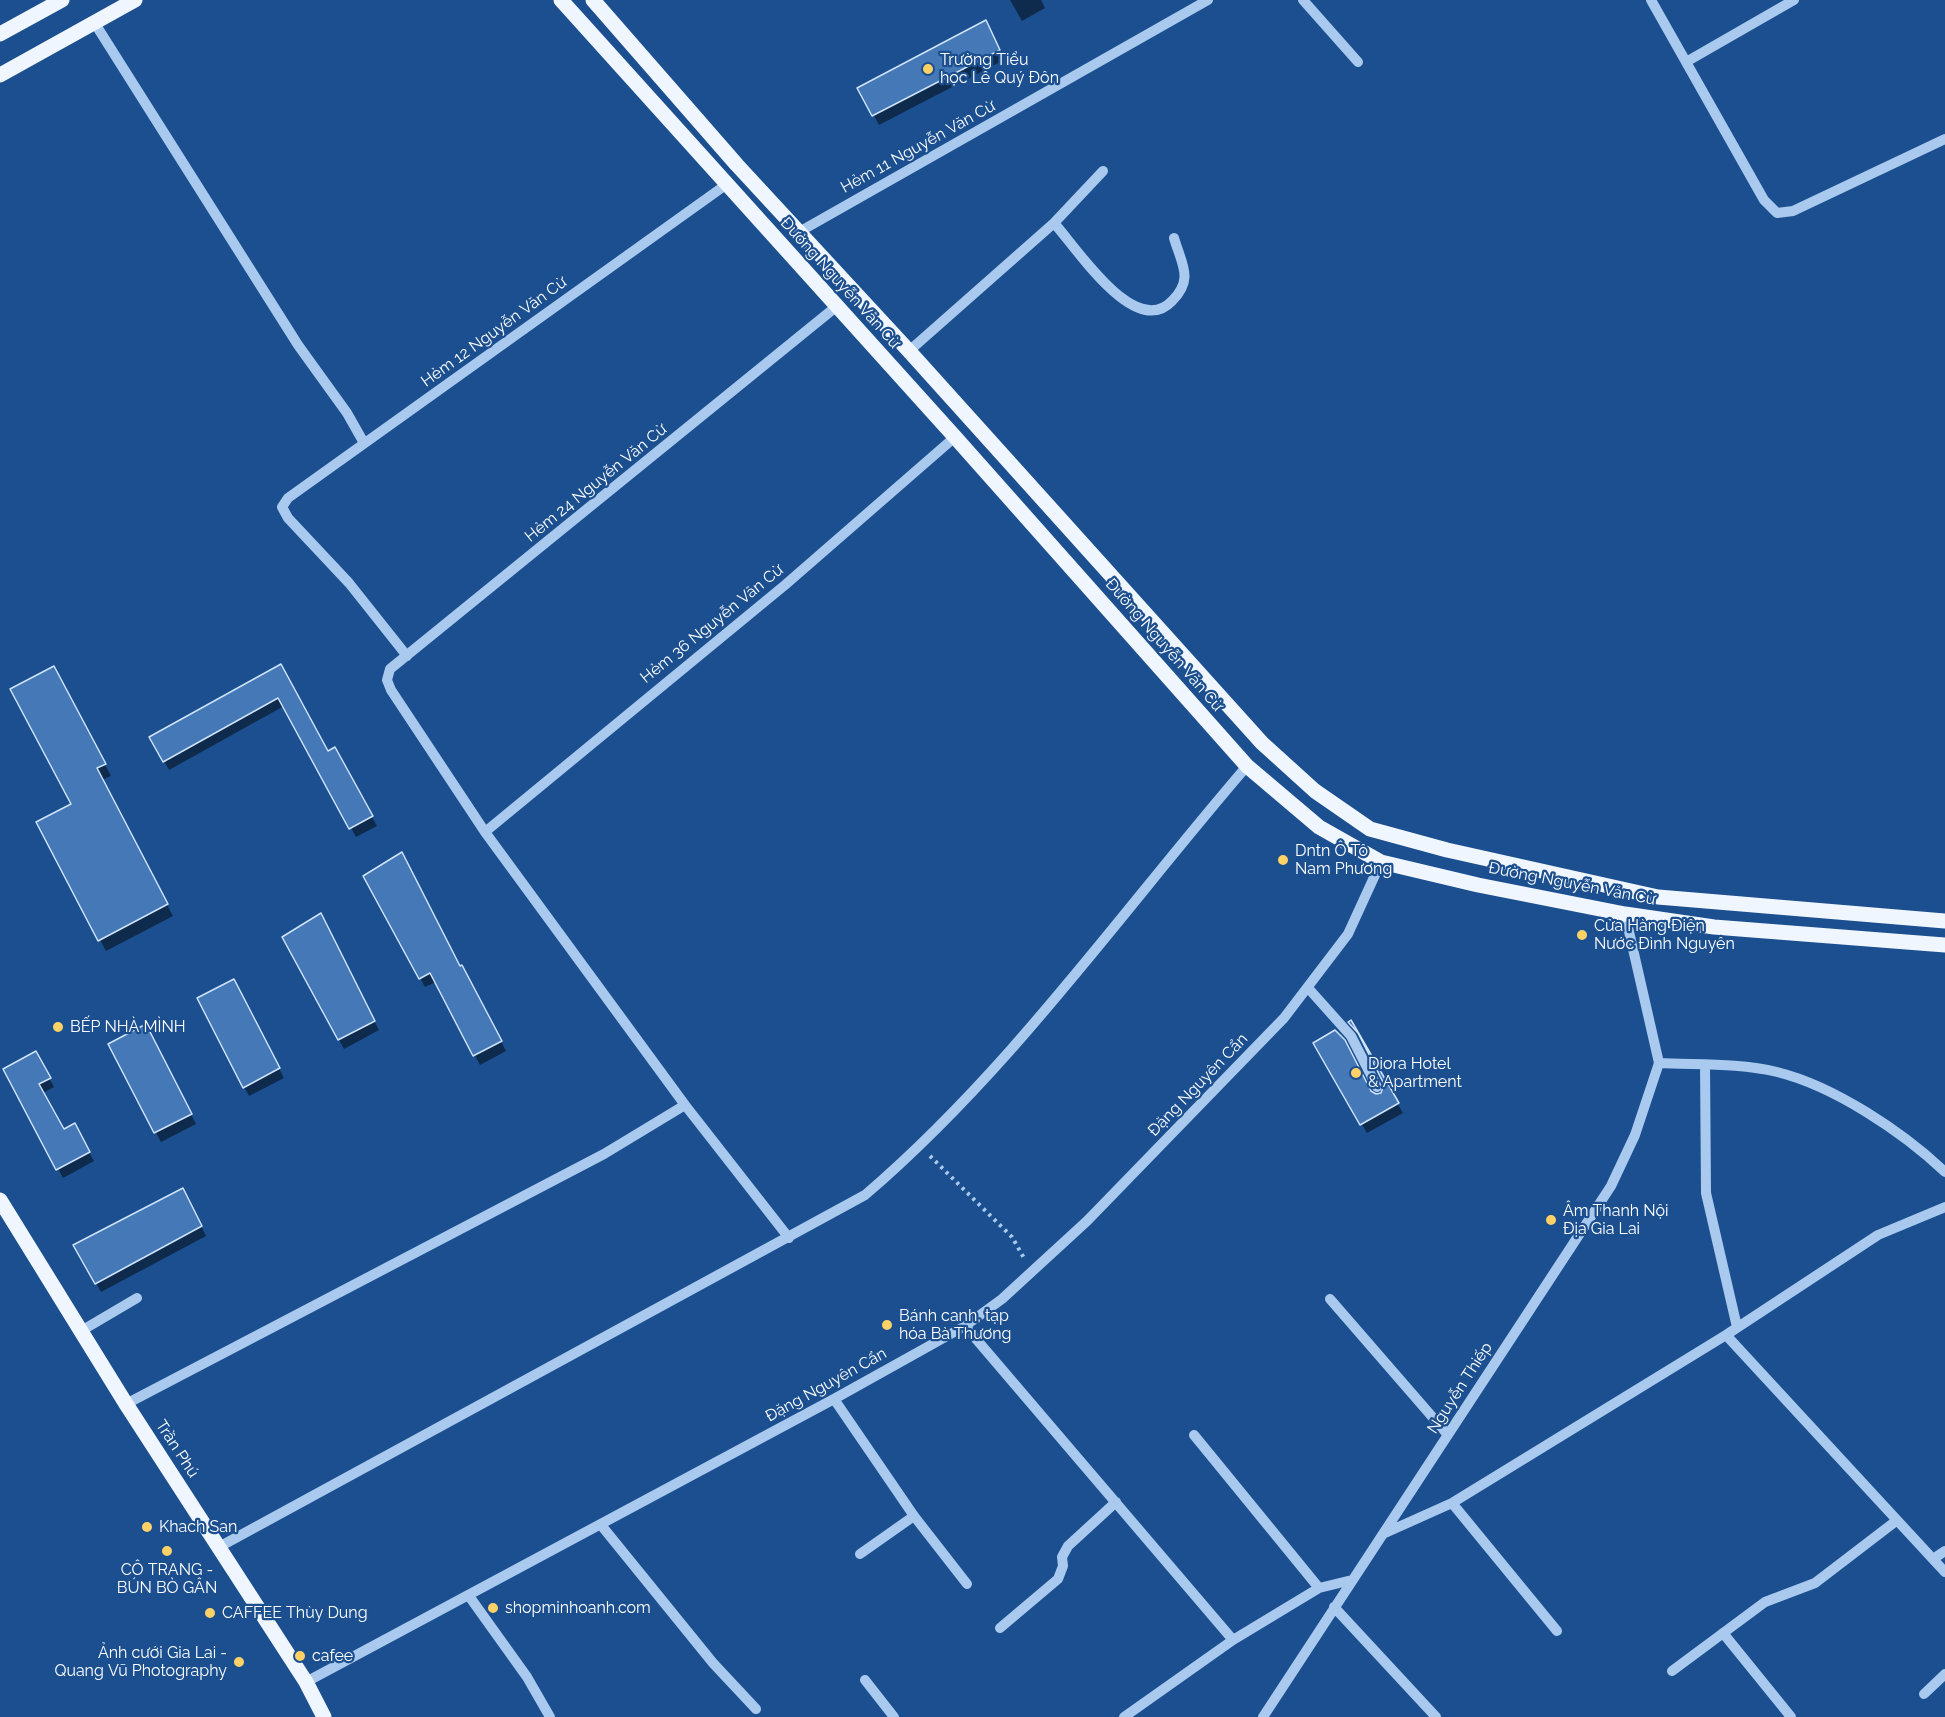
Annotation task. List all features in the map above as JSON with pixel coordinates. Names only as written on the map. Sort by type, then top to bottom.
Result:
[{"type":"main road","points":[[0,34],[62,0]]},
{"type":"main road","points":[[0,75],[135,0]]},
{"type":"main road","name":"Đường Nguyễn Văn Cừ","points":[[561,0],[955,437],[1246,766],[1319,827],[1381,862],[1478,885],[1625,914],[1714,927],[1945,945]]},
{"type":"main road","name":"Đường Nguyễn Văn Cừ","points":[[593,0],[799,232],[1262,743],[1315,791],[1370,829],[1447,850],[1658,897],[1945,921]]},
{"type":"main road","points":[[782,245],[799,232]]},
{"type":"main road","points":[[1147,653],[1165,635]]},
{"type":"main road","name":"Trần Phú","points":[[0,1200],[126,1404],[306,1682],[324,1717]]},
{"type":"street","name":"Hẻm 11 Nguyễn Văn Cừ","points":[[799,232],[1208,0]]},
{"type":"street","points":[[1303,0],[1358,62]]},
{"type":"street","points":[[1651,0],[1764,200],[1777,213],[1793,212],[1945,139]]},
{"type":"street","points":[[1686,62],[1794,0]]},
{"type":"street","points":[[94,22],[298,345],[347,413],[364,443]]},
{"type":"street","points":[[909,351],[1054,223],[1103,171]]},
{"type":"street","name":"Hẻm 12 Nguyễn Văn Cừ","points":[[407,656],[349,584],[288,518],[282,507],[288,498],[727,184]]},
{"type":"street","points":[[1054,223],[1118,298],[1137,308],[1152,311],[1169,305],[1185,285],[1186,278],[1174,238]]},
{"type":"street","name":"Hẻm 24 Nguyễn Văn Cừ","points":[[485,832],[391,690],[387,680],[390,669],[837,306]]},
{"type":"street","name":"Hẻm 36 Nguyễn Văn Cừ","points":[[485,832],[785,585],[955,437]]},
{"type":"street","points":[[219,1547],[865,1195],[920,1145],[996,1065],[1089,961],[1169,856],[1246,766]]},
{"type":"street","points":[[485,832],[685,1105],[789,1238]]},
{"type":"street","name":"Đặng Nguyên Cẩn","points":[[306,1682],[834,1399],[965,1326],[1002,1299],[1087,1221],[1284,1018],[1309,989],[1348,934],[1381,862]]},
{"type":"street","points":[[1625,914],[1659,1063],[1776,1072],[1841,1096],[1919,1150],[1945,1172]]},
{"type":"street","points":[[1309,989],[1351,1035],[1377,1087]]},
{"type":"street","name":"Nguyễn Thiếp","points":[[1263,1717],[1621,1169],[1659,1063]]},
{"type":"street","points":[[1705,1065],[1706,1193],[1737,1327]]},
{"type":"street","points":[[126,1404],[594,1160],[685,1105]]},
{"type":"street","points":[[1384,1533],[1452,1503],[1726,1335],[1878,1235],[1945,1207]]},
{"type":"street","points":[[81,1331],[137,1298]]},
{"type":"street","points":[[1330,1299],[1448,1435]]},
{"type":"street","points":[[965,1326],[1233,1640]]},
{"type":"street","points":[[1726,1335],[1945,1572]]},
{"type":"street","points":[[834,1399],[914,1516],[967,1584]]},
{"type":"street","points":[[1194,1435],[1319,1588]]},
{"type":"street","points":[[1000,1628],[1058,1579],[1063,1566],[1062,1557],[1068,1546],[1116,1502]]},
{"type":"street","points":[[1452,1503],[1557,1631]]},
{"type":"street","points":[[860,1554],[914,1516]]},
{"type":"street","points":[[1672,1671],[1765,1602],[1815,1583],[1896,1521]]},
{"type":"street","points":[[601,1524],[713,1663],[756,1709]]},
{"type":"street","points":[[1932,1559],[1945,1551]]},
{"type":"street","points":[[1124,1717],[1233,1640],[1319,1588],[1352,1580]]},
{"type":"street","points":[[470,1596],[527,1677],[550,1717]]},
{"type":"street","points":[[1334,1607],[1436,1717]]},
{"type":"street","points":[[1723,1633],[1791,1717]]},
{"type":"street","points":[[1924,1694],[1945,1674]]},
{"type":"street","points":[[866,1680],[894,1717]]},
{"type":"path","points":[[920,1145],[1012,1237],[1030,1273]]},
{"type":"building","name":"Trường Tiểu học Lê Quý Đôn","points":[[986,20],[1000,50],[872,116],[857,88]]},
{"type":"building","points":[[281,664],[328,751],[335,747],[373,816],[349,829],[278,698],[163,762],[149,737]]},
{"type":"building","points":[[54,666],[106,764],[97,768],[168,904],[98,941],[36,822],[71,804],[10,689]]},
{"type":"building","points":[[402,852],[460,966],[462,965],[502,1041],[473,1056],[430,973],[419,979],[363,876]]},
{"type":"building","points":[[321,913],[375,1021],[338,1040],[282,937]]},
{"type":"building","points":[[234,979],[280,1068],[243,1088],[197,998]]},
{"type":"building","name":"Diora Hotel & Apartment","points":[[1351,1020],[1399,1103],[1360,1125],[1313,1043],[1335,1030],[1345,1040],[1371,1091],[1376,1094],[1381,1093],[1384,1084],[1358,1033],[1348,1022]]},
{"type":"building","points":[[146,1024],[192,1114],[154,1133],[108,1044]]},
{"type":"building","points":[[36,1051],[51,1078],[39,1084],[64,1129],[75,1123],[90,1152],[56,1170],[3,1069]]},
{"type":"building","points":[[183,1188],[202,1226],[95,1284],[73,1245]]},
{"type":"place","name":"Trường Tiểu học Lê Quý Đôn","points":[[928,69]]},
{"type":"place","name":"Dntn Ô Tô Nam Phương","points":[[1283,860]]},
{"type":"place","name":"Cửa Hàng Điện Nước Đình Nguyên","points":[[1582,935]]},
{"type":"place","name":"BẾP NHÀ MÌNH","points":[[58,1027]]},
{"type":"place","name":"Diora Hotel & Apartment","points":[[1356,1073]]},
{"type":"place","name":"Âm Thanh Nội Địa Gia Lai","points":[[1551,1220]]},
{"type":"place","name":"Bánh canh, tạp hóa Bà Thương","points":[[887,1325]]},
{"type":"place","name":"Khach San","points":[[147,1527]]},
{"type":"place","name":"CÔ TRANG - BÚN BÒ GÂN","points":[[167,1551]]},
{"type":"place","name":"shopminhoanh.com","points":[[493,1608]]},
{"type":"place","name":"CAFFEE Thùy Dung","points":[[210,1613]]},
{"type":"place","name":"cafee","points":[[300,1656]]},
{"type":"place","name":"Ảnh cưới Gia Lai - Quang Vũ Photography","points":[[239,1662]]}]
